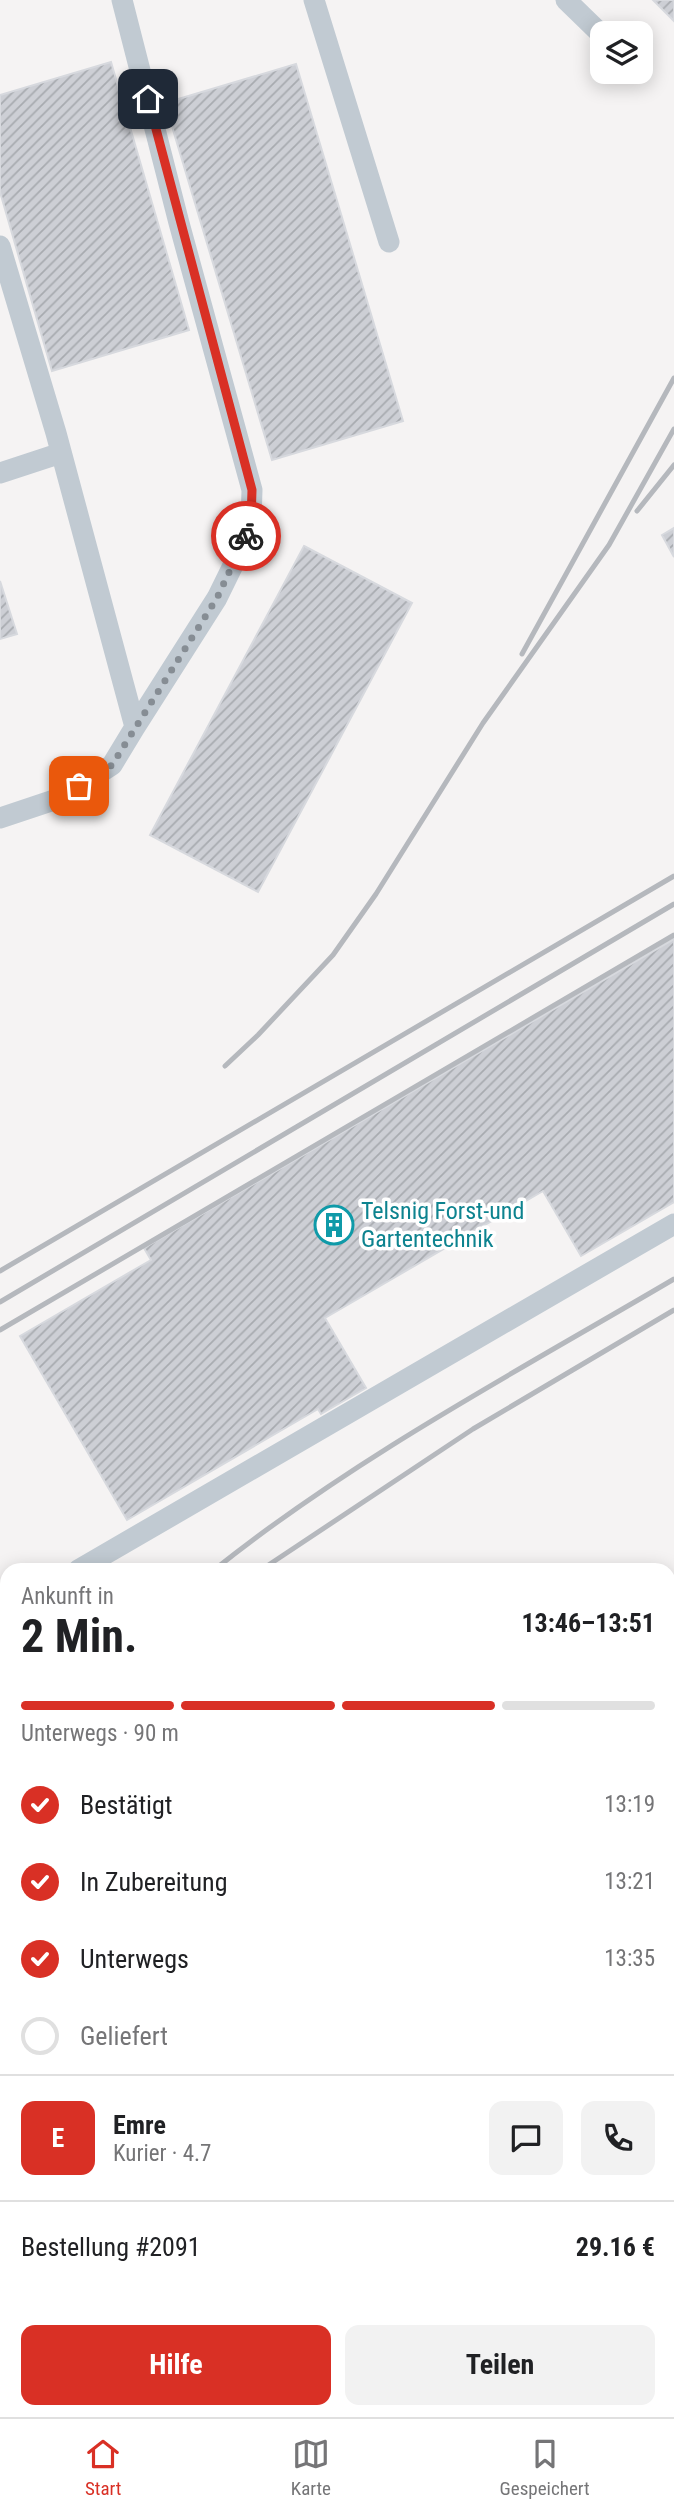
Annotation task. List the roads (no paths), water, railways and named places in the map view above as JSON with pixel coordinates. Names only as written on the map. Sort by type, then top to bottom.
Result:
[{"type":"lane","points":[[0,818],[63,797],[112,765],[222,588],[251,521],[252,490],[122,0]]},
{"type":"lane","points":[[314,0],[389,242]]},
{"type":"lane","points":[[566,0],[590,23]]},
{"type":"lane","points":[[0,246],[61,453],[135,727]]},
{"type":"lane","points":[[0,474],[61,453]]},
{"type":"lane","points":[[90,1563],[674,1224]]},
{"type":"railway","points":[[522,654],[674,378]]},
{"type":"railway","points":[[225,1066],[333,955],[376,894],[483,723],[609,545],[674,429]]},
{"type":"railway","points":[[637,511],[674,465]]},
{"type":"railway","points":[[0,1271],[674,876]]},
{"type":"railway","points":[[0,1302],[674,904]]},
{"type":"railway","points":[[0,1330],[674,935]]},
{"type":"railway","points":[[223,1563],[323,1490],[380,1453],[674,1279]]},
{"type":"railway","points":[[272,1563],[473,1429],[674,1310]]},
{"type":"place","name":"Telsnig Forst-und Gartentechnik","points":[[334,1225]]}]
